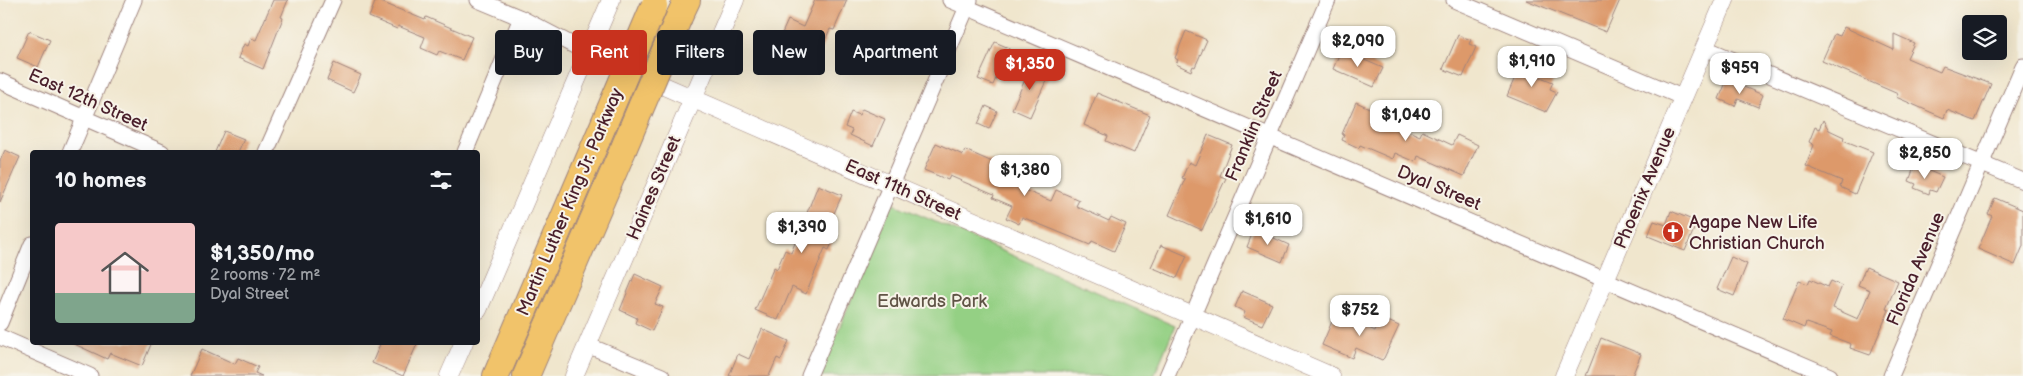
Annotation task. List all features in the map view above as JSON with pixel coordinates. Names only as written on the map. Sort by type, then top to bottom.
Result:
[{"type":"highway","name":"Martin Luther King Jr. Parkway","points":[[496,376],[655,3]]},
{"type":"highway","name":"Martin Luther King Jr. Parkway","points":[[526,376],[683,9]]},
{"type":"street","points":[[71,150],[134,0]]},
{"type":"street","points":[[267,150],[333,0]]},
{"type":"street","name":"East 11th Street","points":[[478,0],[521,18],[572,45]]},
{"type":"street","points":[[598,30],[611,0]]},
{"type":"street","name":"Haines Street","points":[[574,376],[735,0]]},
{"type":"street","name":"Dyal Street","points":[[950,0],[969,4],[1269,137],[1830,376]]},
{"type":"street","name":"Franklin Street","points":[[1167,376],[1328,0]]},
{"type":"street","points":[[1454,0],[1684,98]]},
{"type":"street","name":"Phoenix Avenue","points":[[1564,376],[1725,0]]},
{"type":"street","points":[[809,376],[969,4]]},
{"type":"street","points":[[466,150],[521,18]]},
{"type":"street","points":[[1705,48],[2023,181]]},
{"type":"street","name":"Florida Avenue","points":[[1891,376],[2023,66]]},
{"type":"street","points":[[480,300],[578,75]]},
{"type":"street","name":"East 11th Street","points":[[639,75],[1331,376]]},
{"type":"street","name":"East 12th Street","points":[[0,82],[157,150]]},
{"type":"street","points":[[0,323],[30,249]]},
{"type":"street","points":[[0,337],[90,376]]},
{"type":"street","points":[[449,376],[463,345]]},
{"type":"street","points":[[587,345],[662,376]]},
{"type":"green space","name":"Edwards Park","points":[[892,203],[1175,326],[1154,376],[819,376]]},
{"type":"building","points":[[273,0],[288,0],[263,69],[238,58],[244,44],[248,46],[251,38],[256,40]]},
{"type":"building","points":[[376,0],[425,20],[426,17],[472,37],[462,60],[439,51],[437,55],[421,48],[425,37],[398,26],[397,29],[369,17]]},
{"type":"building","points":[[815,0],[847,0],[834,30],[830,29],[825,40],[825,30],[784,30],[788,20],[803,27]]},
{"type":"building","points":[[1526,0],[1620,0],[1606,32]]},
{"type":"building","points":[[1844,27],[1894,50],[1894,34],[1914,43],[1907,58],[1940,72],[1943,66],[1991,84],[1975,121],[1947,110],[1944,118],[1896,97],[1898,94],[1822,61],[1834,34],[1840,36]]},
{"type":"building","points":[[29,31],[50,40],[38,67],[17,58]]},
{"type":"building","points":[[1186,31],[1207,40],[1195,67],[1193,66],[1191,71],[1176,64],[1178,60],[1175,58]]},
{"type":"building","points":[[1458,35],[1471,40],[1469,44],[1476,47],[1463,77],[1443,69]]},
{"type":"building","points":[[995,42],[1009,48],[993,85],[978,79]]},
{"type":"building","points":[[1341,50],[1383,68],[1374,87],[1333,69]]},
{"type":"building","points":[[1522,61],[1541,70],[1538,76],[1553,82],[1550,89],[1557,92],[1546,112],[1507,96]]},
{"type":"building","points":[[334,63],[361,75],[353,92],[327,80]]},
{"type":"building","points":[[1031,66],[1049,74],[1030,117],[1012,109]]},
{"type":"building","points":[[1727,80],[1763,95],[1758,107],[1738,99],[1735,106],[1719,99]]},
{"type":"building","points":[[1097,93],[1150,115],[1134,153],[1106,141],[1108,136],[1084,125]]},
{"type":"building","points":[[1356,102],[1376,111],[1374,116],[1420,136],[1422,131],[1452,145],[1457,135],[1478,145],[1464,176],[1418,156],[1416,162],[1395,153],[1393,159],[1360,145],[1359,148],[1342,140],[1344,135],[1342,134]]},
{"type":"building","points":[[986,106],[997,111],[989,129],[978,124]]},
{"type":"building","points":[[862,109],[885,119],[873,146],[850,135],[852,130],[845,127],[851,112],[859,115]]},
{"type":"building","points":[[1823,120],[1829,130],[1844,137],[1843,140],[1873,152],[1855,194],[1840,187],[1842,181],[1806,166],[1814,145],[1809,142],[1815,127],[1819,129]]},
{"type":"building","points":[[224,131],[244,139],[239,150],[216,150]]},
{"type":"building","points":[[1208,135],[1232,145],[1220,176],[1226,178],[1202,230],[1169,215],[1185,179],[1182,178],[1189,162],[1195,165]]},
{"type":"building","points":[[936,143],[963,155],[965,150],[1006,168],[1008,163],[1027,171],[1019,188],[1051,201],[1056,190],[1079,200],[1076,206],[1109,221],[1111,217],[1126,224],[1114,251],[1092,241],[1090,245],[1022,217],[1019,224],[1006,218],[1012,206],[993,198],[994,195],[950,176],[948,180],[924,170]]},
{"type":"building","points":[[5,150],[20,157],[0,202],[0,161]]},
{"type":"building","points":[[1915,165],[1943,177],[1936,192],[1930,190],[1929,194],[1914,188],[1916,184],[1909,181]]},
{"type":"building","points":[[818,185],[842,195],[828,227],[837,231],[829,250],[825,248],[806,294],[792,287],[778,320],[755,310],[774,267],[777,269],[785,250],[791,253]]},
{"type":"building","points":[[1995,198],[2023,210],[2023,246],[2015,265],[1978,249],[1992,216],[1988,214]]},
{"type":"building","points":[[1671,211],[1697,222],[1685,251],[1648,236],[1654,221],[1666,225]]},
{"type":"building","points":[[1254,229],[1289,245],[1282,262],[1247,247]]},
{"type":"building","points":[[1161,245],[1187,256],[1177,278],[1151,267]]},
{"type":"building","points":[[1731,257],[1747,264],[1734,296],[1717,289]]},
{"type":"building","points":[[1866,267],[1898,281],[1886,309],[1889,310],[1870,355],[1850,348],[1851,344],[1830,336],[1832,332],[1806,323],[1804,328],[1783,319],[1799,281],[1808,284],[1810,279],[1828,287],[1831,281],[1842,286],[1833,308],[1858,319],[1870,290],[1858,285]]},
{"type":"building","points":[[635,274],[663,287],[655,304],[663,307],[652,331],[635,323],[637,318],[620,310]]},
{"type":"building","points":[[1242,291],[1272,304],[1262,325],[1243,317],[1245,312],[1235,307]]},
{"type":"building","points":[[1336,312],[1375,331],[1381,318],[1399,326],[1382,360],[1356,348],[1352,358],[1322,345]]},
{"type":"building","points":[[762,329],[789,341],[781,360],[777,358],[769,376],[729,376],[738,354],[749,359]]},
{"type":"building","points":[[1601,338],[1641,354],[1632,376],[1586,376]]},
{"type":"building","points":[[77,345],[151,345],[142,366],[110,353],[107,359]]},
{"type":"building","points":[[380,345],[417,345],[403,376],[372,363]]},
{"type":"building","points":[[202,349],[235,364],[238,358],[258,367],[255,373],[262,376],[190,376]]},
{"type":"place","name":"Agape New Life Christian Church","points":[[1673,232]]}]
